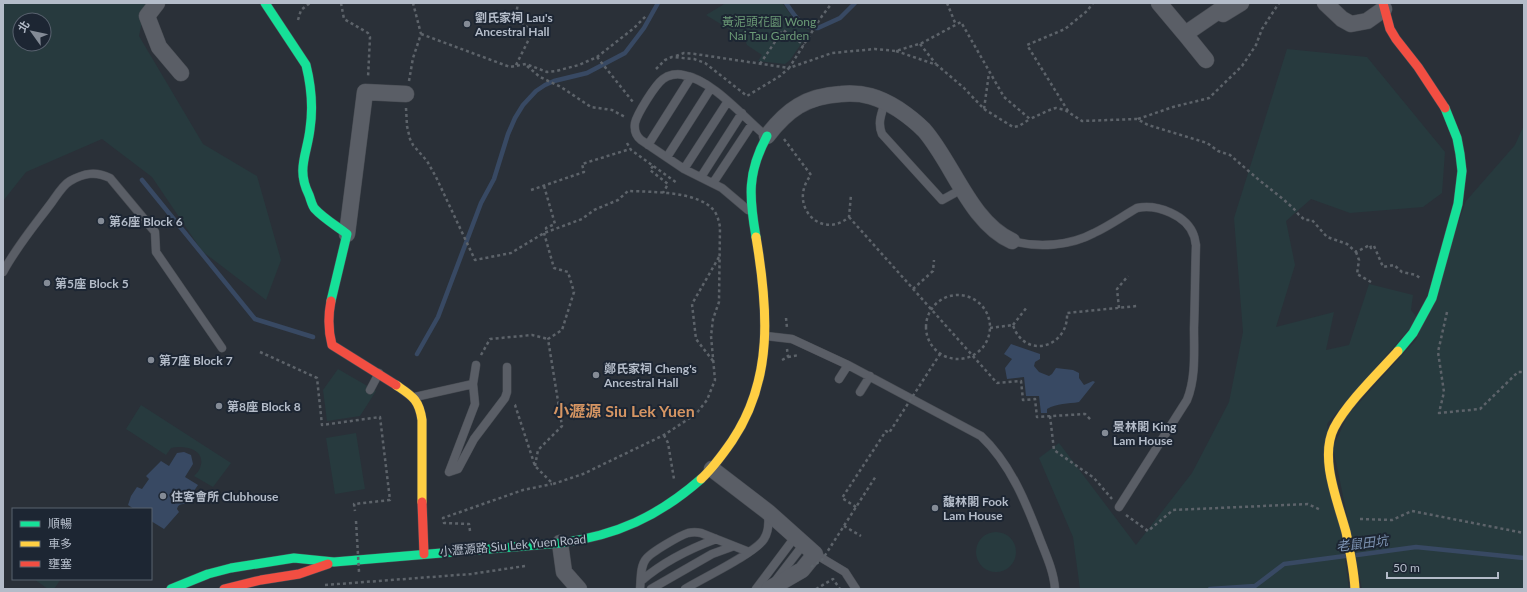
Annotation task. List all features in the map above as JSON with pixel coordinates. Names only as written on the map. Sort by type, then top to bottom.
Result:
[{"type":"street","points":[[157,3],[147,16],[159,47],[182,74]]},
{"type":"street","points":[[265,3],[306,65],[309,77],[311,109],[310,130],[304,153],[302,174],[304,186],[315,210],[347,234]]},
{"type":"street","points":[[1159,3],[1206,60]]},
{"type":"street","points":[[1185,34],[1220,10],[1223,14],[1241,3]]},
{"type":"street","points":[[1325,3],[1342,19],[1351,24],[1367,21],[1383,6],[1390,29],[1396,39],[1418,67],[1444,106],[1457,138],[1462,170],[1458,204],[1432,298],[1418,327],[1348,407],[1339,419],[1331,434],[1328,446],[1330,472],[1350,556],[1355,589]]},
{"type":"street","points":[[406,94],[365,92],[347,234],[331,298],[328,328],[329,338],[332,345],[379,373],[414,398],[420,408],[422,420],[422,505],[424,554]]},
{"type":"street","name":"小瀝源路 Siu Lek Yuen Road","points":[[171,589],[208,574],[255,564],[294,558],[334,562],[560,543],[606,534],[652,515],[692,488],[712,469],[735,436],[745,418],[760,377],[765,336],[762,276],[751,212],[750,197],[751,176],[757,156],[767,136],[790,111],[816,98],[835,94],[862,94],[877,97],[910,118],[924,130],[937,147],[962,189],[991,226],[1000,234],[1012,241]]},
{"type":"street","points":[[712,469],[768,512],[806,551],[802,570],[769,589]]},
{"type":"street","points":[[560,543],[564,572],[578,589]]},
{"type":"street","name":"小瀝源路 Siu Lek Yuen Road","points":[[224,589],[261,580],[299,574],[334,562]]},
{"type":"lane","points":[[751,212],[722,188],[684,169],[638,137],[635,130],[636,120],[663,79],[677,74],[691,77],[711,88],[767,136]]},
{"type":"lane","points":[[648,145],[691,77]]},
{"type":"lane","points":[[666,157],[711,88]]},
{"type":"lane","points":[[684,169],[728,101]]},
{"type":"lane","points":[[886,102],[879,125],[882,134],[942,200],[962,189]]},
{"type":"lane","points":[[701,177],[742,113]]},
{"type":"lane","points":[[713,183],[752,124]]},
{"type":"lane","points":[[3,272],[14,251],[68,182],[82,175],[92,173],[101,174],[110,178],[155,232],[156,252],[222,348]]},
{"type":"lane","name":"小瀝源路 Siu Lek Yuen Road","points":[[1012,241],[1037,245],[1078,240],[1095,233],[1137,208],[1144,206],[1175,215],[1189,226],[1194,235],[1196,245],[1194,337],[1192,383],[1190,391],[1187,400],[1119,507]]},
{"type":"lane","points":[[765,336],[792,339],[848,365],[968,428],[985,440],[1003,463],[1024,498],[1053,573],[1055,589]]},
{"type":"lane","points":[[476,365],[473,384],[475,404],[449,472],[458,469],[474,439],[505,398],[507,392],[507,367]]},
{"type":"lane","points":[[839,379],[848,365]]},
{"type":"lane","points":[[370,390],[379,373]]},
{"type":"lane","points":[[860,392],[870,376]]},
{"type":"lane","points":[[414,398],[473,384]]},
{"type":"lane","points":[[685,589],[749,552],[764,539],[769,524],[768,512]]},
{"type":"lane","points":[[640,585],[645,560],[651,554],[686,534],[695,532],[749,552]]},
{"type":"lane","points":[[640,585],[654,570],[695,547],[716,539]]},
{"type":"lane","points":[[651,589],[712,554],[734,546]]},
{"type":"lane","points":[[756,589],[806,551],[845,572],[856,589]]},
{"type":"path","points":[[341,3],[344,19],[368,33],[370,37],[368,78],[365,92]]},
{"type":"path","points":[[413,3],[420,34],[413,58],[406,94],[406,116],[410,139],[413,145],[427,161],[436,177],[475,260],[511,253],[545,232],[582,219],[594,210],[618,200],[628,191],[674,194],[699,200],[715,212],[720,227],[719,302],[713,319],[711,336],[715,380],[707,400],[696,414],[664,435],[583,474],[553,484],[523,490],[443,518],[444,523],[469,524],[470,531]]},
{"type":"path","points":[[516,66],[531,35],[531,30],[516,19],[518,3]]},
{"type":"path","points":[[748,96],[780,76],[789,68],[832,3]]},
{"type":"path","points":[[947,3],[956,25]]},
{"type":"path","points":[[1069,113],[1026,45],[1065,29],[1088,11],[1093,3]]},
{"type":"path","points":[[920,44],[937,65],[964,88],[984,109],[1013,127],[1019,126],[1030,118],[1052,109],[1061,108],[1082,121],[1137,119],[1173,107],[1209,98],[1242,66],[1256,45],[1262,29],[1279,3]]},
{"type":"path","points":[[420,34],[510,67],[526,64],[547,72],[579,65],[597,57],[634,28],[647,15]]},
{"type":"path","points":[[896,51],[920,44],[961,22],[1004,97],[1030,118]]},
{"type":"path","points":[[760,64],[783,30],[804,45]]},
{"type":"path","points":[[675,56],[684,53],[789,68],[832,53],[875,49],[896,51],[937,65]]},
{"type":"path","points":[[597,57],[633,102]]},
{"type":"path","points":[[526,64],[540,77],[561,86],[591,107],[612,110],[625,116],[625,122]]},
{"type":"path","points":[[984,109],[989,72]]},
{"type":"path","points":[[1137,119],[1148,125],[1207,143],[1218,151],[1230,155],[1258,180],[1283,199],[1305,220],[1312,220],[1327,237],[1347,244],[1356,252],[1359,260],[1357,274],[1371,282]]},
{"type":"path","points":[[626,141],[630,149],[677,182]]},
{"type":"path","points":[[786,142],[811,175],[804,185],[802,192],[806,210],[810,216],[820,223],[833,224],[839,223],[849,217]]},
{"type":"path","points":[[531,190],[584,172],[582,164],[630,149]]},
{"type":"path","points":[[653,166],[650,170],[668,184],[663,193]]},
{"type":"path","points":[[544,186],[555,224],[546,228],[545,232],[554,268],[568,272],[574,292],[562,330],[548,339]]},
{"type":"path","points":[[851,195],[849,217],[997,383],[1021,381],[1022,400],[1035,399],[1037,417],[1085,414],[1092,421]]},
{"type":"path","points":[[1356,252],[1370,245],[1371,248],[1374,246],[1382,267],[1394,265],[1402,272],[1416,275],[1420,279]]},
{"type":"path","points":[[713,361],[696,339],[692,304],[719,256]]},
{"type":"path","points":[[913,289],[933,271],[934,260]]},
{"type":"path","points":[[1119,308],[1117,289],[1128,276]]},
{"type":"path","points":[[960,294],[968,296],[982,304],[990,319],[990,328],[988,339],[985,344],[973,356],[956,359],[940,354],[932,347],[927,338],[925,328],[927,318],[936,302],[943,298],[960,294]]},
{"type":"path","points":[[1432,298],[1442,301],[1446,307],[1447,314],[1438,352],[1444,392],[1439,413],[1480,408],[1518,372],[1524,372]]},
{"type":"path","points":[[1013,326],[1015,332],[1025,343],[1046,346],[1053,343],[1063,333],[1066,327],[1067,313],[1137,306]]},
{"type":"path","points":[[990,328],[1013,326],[1027,307]]},
{"type":"path","points":[[476,365],[490,339],[532,334],[548,339]]},
{"type":"path","points":[[535,466],[538,450],[562,426],[548,339]]},
{"type":"path","points":[[260,352],[317,378],[322,425],[380,417],[390,500],[354,504],[355,511]]},
{"type":"path","points":[[856,507],[842,498],[886,431],[889,433],[940,354]]},
{"type":"path","points":[[505,398],[515,405],[535,466],[553,484]]},
{"type":"path","points":[[1050,416],[1054,450],[1094,478],[1128,517],[1148,530],[1173,510],[1308,504],[1342,519],[1392,520],[1412,511],[1524,533]]},
{"type":"path","points":[[664,435],[668,443],[674,482]]},
{"type":"path","points":[[806,551],[822,560],[876,476]]},
{"type":"path","points":[[356,521],[359,572]]},
{"type":"path","points":[[844,526],[861,536]]},
{"type":"path","points":[[324,585],[471,574],[530,565]]},
{"type":"path","points":[[816,589],[833,579],[840,589]]},
{"type":"green space","points":[[3,3],[146,3],[139,36],[203,144],[257,176],[281,260],[266,300],[202,251],[152,177],[102,139],[26,172],[3,201]]},
{"type":"green space","name":"黃泥頭花園 Wong Nai Tau Garden","points":[[726,3],[782,3],[799,26],[810,31],[790,60],[785,64],[758,61],[762,55],[747,45],[745,39],[706,15]]},
{"type":"green space","points":[[1287,49],[1367,57],[1445,152],[1442,193],[1423,207],[1350,213],[1311,199],[1286,221],[1295,265],[1276,327],[1334,312],[1326,350],[1349,345],[1369,284],[1413,295],[1411,310],[1418,319],[1327,424],[1349,589],[1080,589],[1073,537],[1039,458],[1059,443],[1136,545],[1192,473],[1229,402],[1243,332],[1234,218]]},
{"type":"green space","points":[[1524,125],[1524,589],[1362,589],[1333,447],[1348,415],[1416,340],[1466,201],[1515,145]]},
{"type":"green space","points":[[338,369],[376,391],[360,416],[327,421],[323,390]]},
{"type":"green space","points":[[141,405],[231,463],[213,487],[194,476],[200,469],[201,462],[200,456],[193,450],[176,447],[171,448],[166,455],[126,429]]},
{"type":"green space","points":[[356,433],[365,489],[335,494],[326,438]]},
{"type":"green space","points":[[996,532],[1004,534],[1010,538],[1014,544],[1016,552],[1014,560],[1010,566],[1004,570],[996,572],[988,570],[982,566],[978,560],[976,552],[978,544],[982,538],[988,534]]},
{"type":"green space","points":[[35,580],[60,580],[54,589],[48,589]]},
{"type":"water","points":[[1011,344],[1040,354],[1040,359],[1035,362],[1034,366],[1039,372],[1049,376],[1056,368],[1073,370],[1079,373],[1079,378],[1084,385],[1093,381],[1095,382],[1079,402],[1055,406],[1047,409],[1047,413],[1041,413],[1039,396],[1026,396],[1024,377],[1007,379],[1005,368],[1012,359],[1004,354]]},
{"type":"water","points":[[184,452],[191,455],[193,464],[185,477],[198,485],[185,504],[178,507],[177,509],[179,512],[164,529],[152,522],[152,508],[132,508],[128,505],[131,496],[137,487],[142,489],[149,479],[146,476],[161,461],[169,466],[177,453]]},
{"type":"waterway","points":[[417,354],[438,317],[481,203],[494,179],[508,134],[523,105],[536,91],[545,85],[554,81],[587,73],[625,53],[644,28],[658,3]]},
{"type":"waterway","points":[[786,3],[803,24],[812,28],[818,28],[840,18],[855,3]]},
{"type":"waterway","points":[[142,180],[255,319],[313,337]]},
{"type":"waterway","name":"老鼠田坑","points":[[1357,555],[1416,547],[1524,558]]},
{"type":"waterway","name":"老鼠田坑","points":[[1210,589],[1255,586],[1284,564],[1345,556]]},
{"type":"traffic: fast","points":[[265,3],[306,65],[308,73],[311,113],[309,138],[303,170],[305,186],[315,209],[347,234],[331,301]]},
{"type":"traffic: fast","points":[[1398,351],[1413,333],[1432,298],[1458,204],[1462,171],[1460,154],[1457,138],[1445,108]]},
{"type":"traffic: fast","points":[[756,237],[752,210],[751,185],[760,149],[767,136]]},
{"type":"traffic: fast","points":[[171,589],[208,574],[231,568],[294,558],[334,562],[560,543],[580,540],[618,529],[653,514],[669,504],[701,479]]},
{"type":"traffic: slow","points":[[701,479],[714,466],[725,451],[746,417],[755,393],[761,368],[765,316],[756,237]]},
{"type":"traffic: slow","points":[[1355,589],[1353,568],[1346,532],[1331,480],[1328,453],[1330,440],[1334,428],[1340,418],[1363,388],[1398,351]]},
{"type":"traffic: slow","points":[[396,385],[414,399],[421,413],[422,502]]},
{"type":"traffic: jam","points":[[1383,3],[1390,29],[1418,67],[1445,108]]},
{"type":"traffic: jam","points":[[331,301],[329,323],[332,345],[396,385]]},
{"type":"traffic: jam","points":[[422,502],[424,554]]},
{"type":"traffic: jam","points":[[224,589],[261,580],[299,574],[328,564]]},
{"type":"place","name":"劉氏家祠 Lau's Ancestral Hall","points":[[467,24]]},
{"type":"place","name":"第6座 Block 6","points":[[101,221]]},
{"type":"place","name":"第5座 Block 5","points":[[47,283]]},
{"type":"place","name":"第7座 Block 7","points":[[151,360]]},
{"type":"place","name":"鄭氏家祠 Cheng's Ancestral Hall","points":[[596,375]]},
{"type":"place","name":"第8座 Block 8","points":[[219,406]]},
{"type":"place","name":"景林閣 King Lam House","points":[[1105,433]]},
{"type":"place","name":"住客會所 Clubhouse","points":[[163,496]]},
{"type":"place","name":"馥林閣 Fook Lam House","points":[[935,508]]},
{"type":"district","name":"小瀝源 Siu Lek Yuen","points":[[624,410]]}]
